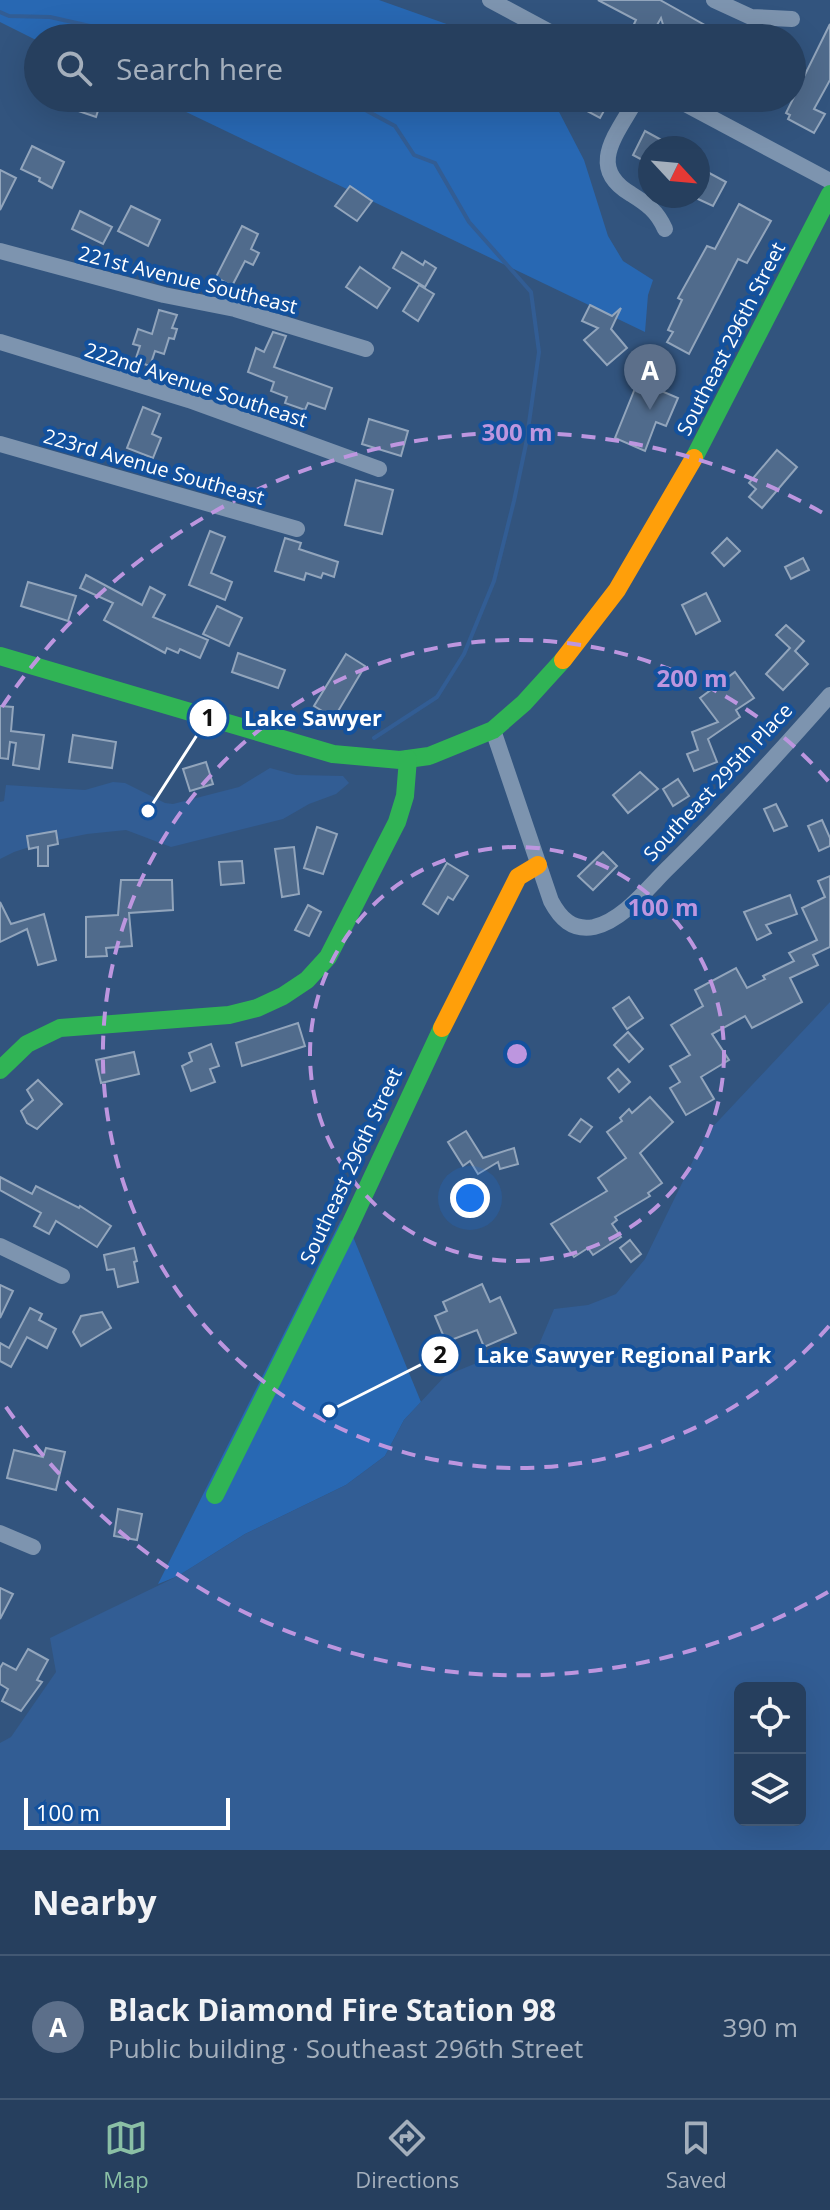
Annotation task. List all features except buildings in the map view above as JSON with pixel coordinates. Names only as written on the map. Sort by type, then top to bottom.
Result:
[{"type":"street","points":[[490,0],[535,24]]},
{"type":"street","points":[[714,0],[751,17],[792,19]]},
{"type":"street","points":[[629,112],[608,152],[608,173],[616,184],[653,208],[665,229]]},
{"type":"street","points":[[700,112],[830,181]]},
{"type":"street","name":"Southeast 296th Street","points":[[0,656],[314,749],[359,757],[408,759],[429,756],[493,730],[524,703],[565,658],[617,590],[700,448],[830,194]]},
{"type":"street","name":"221st Avenue Southeast","points":[[0,251],[164,295],[235,309],[366,349]]},
{"type":"street","name":"222nd Avenue Southeast","points":[[0,342],[189,400],[379,469]]},
{"type":"street","name":"223rd Avenue Southeast","points":[[0,444],[297,529]]},
{"type":"street","name":"Southeast 295th Place","points":[[493,730],[551,901],[565,920],[581,927],[595,927],[612,919],[633,902],[747,790],[830,695]]},
{"type":"street","points":[[4,1065],[33,1040],[61,1028],[240,1015],[293,992],[315,975],[328,957],[397,822],[405,796],[408,759]]},
{"type":"street","name":"Southeast 296th Street","points":[[215,1495],[349,1227],[427,1058],[514,884],[518,877],[538,865]]},
{"type":"street","points":[[0,1246],[62,1276]]},
{"type":"street","points":[[0,1533],[33,1547]]},
{"type":"shaded area","points":[[0,0],[379,0],[447,24],[24,24],[24,34],[0,22]]},
{"type":"shaded area","points":[[186,112],[559,112],[584,160],[608,236],[623,261],[653,280],[648,295],[645,332]]},
{"type":"shaded area","points":[[270,768],[296,775],[343,776],[349,783],[336,794],[309,804],[283,819],[171,847],[126,830],[42,843],[0,859],[0,802],[4,801],[6,785],[85,790],[113,782],[125,783],[173,804],[239,787]]},
{"type":"shaded area","points":[[830,1002],[830,1850],[0,1850],[0,1743],[11,1737],[56,1672],[50,1638],[178,1576],[245,1534],[346,1485],[385,1456],[404,1420],[445,1376],[496,1355],[538,1347],[554,1309],[588,1305],[616,1294],[645,1259],[706,1134]]},
{"type":"shaded area","points":[[341,1220],[349,1227],[421,1402],[404,1420],[385,1456],[346,1485],[245,1534],[178,1576],[158,1584]]},
{"type":"waterway","points":[[0,12],[9,16],[50,17],[81,24]]},
{"type":"waterway","points":[[369,112],[395,126],[414,155],[435,163],[469,222],[531,292],[539,352],[526,444],[514,501],[494,581],[464,654],[437,697],[374,738]]},
{"type":"traffic: fast","points":[[694,458],[830,194]]},
{"type":"traffic: fast","points":[[0,656],[333,754],[400,760],[429,756],[493,730],[524,703],[563,660]]},
{"type":"traffic: fast","points":[[0,1070],[27,1044],[60,1028],[229,1015],[257,1008],[307,980],[328,957],[397,822],[405,796],[408,759]]},
{"type":"traffic: fast","points":[[215,1495],[349,1227],[442,1028]]},
{"type":"traffic: slow","points":[[563,660],[617,590],[694,458]]},
{"type":"traffic: slow","points":[[442,1028],[518,877],[538,865]]},
{"type":"place","name":"Black Diamond Fire Station 98","points":[[650,410]]},
{"type":"place","name":"Lake Sawyer","points":[[148,811]]},
{"type":"place","name":"Lake Sawyer Regional Park","points":[[329,1411]]}]
